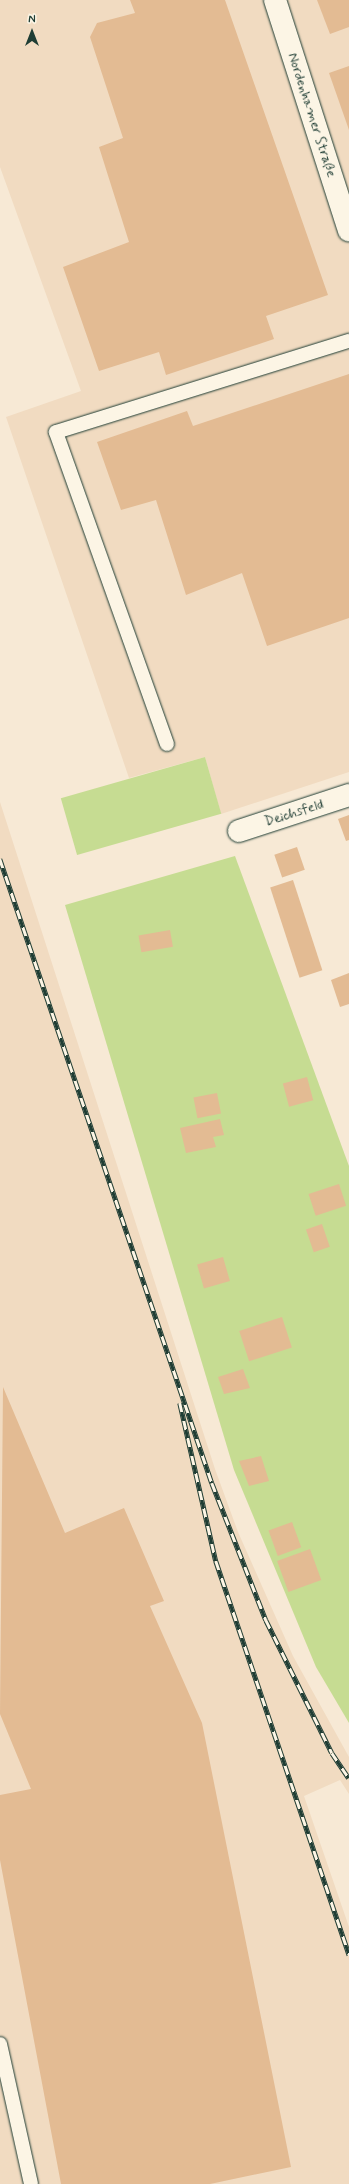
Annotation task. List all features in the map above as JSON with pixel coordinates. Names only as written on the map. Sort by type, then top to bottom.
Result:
[{"type":"street","name":"Nordenhamer Straße","points":[[275,0],[349,230]]},
{"type":"street","name":"Deichsfeld","points":[[239,831],[349,795]]},
{"type":"lane","points":[[168,744],[56,432],[349,340]]},
{"type":"lane","points":[[0,2044],[31,2184]]},
{"type":"shaded area","points":[[0,0],[349,0],[349,772],[221,814],[205,757],[129,778],[6,417],[81,391],[0,167]]},
{"type":"shaded area","points":[[0,802],[215,1469],[238,1532],[293,1656],[349,1757],[349,1794],[340,1780],[304,1796],[349,1927],[349,2184],[0,2184]]},
{"type":"green space","points":[[205,757],[221,814],[77,855],[61,798]]},
{"type":"green space","points":[[235,856],[349,1166],[349,1723],[316,1667],[234,1470],[65,905]]},
{"type":"building","points":[[130,0],[225,0],[328,295],[266,316],[274,339],[166,375],[159,352],[99,371],[63,267],[129,242],[99,147],[123,138],[90,37],[97,23],[135,13]]},
{"type":"building","points":[[317,0],[349,0],[349,27],[330,34]]},
{"type":"building","points":[[349,66],[349,130],[329,73]]},
{"type":"building","points":[[349,374],[349,618],[267,646],[242,573],[186,595],[156,500],[121,510],[97,442],[187,411],[193,426]]},
{"type":"building","points":[[349,815],[349,840],[346,841],[338,819]]},
{"type":"building","points":[[297,847],[305,870],[282,878],[274,855]]},
{"type":"building","points":[[293,880],[322,970],[300,978],[270,887]]},
{"type":"building","points":[[170,930],[173,947],[141,952],[138,936]]},
{"type":"building","points":[[349,973],[349,1004],[340,1007],[331,980]]},
{"type":"building","points":[[307,1077],[313,1100],[289,1107],[283,1083]]},
{"type":"building","points":[[217,1093],[221,1114],[197,1118],[193,1098]]},
{"type":"building","points":[[220,1119],[224,1135],[213,1137],[216,1147],[186,1153],[180,1128]]},
{"type":"building","points":[[339,1184],[346,1206],[316,1216],[309,1194]]},
{"type":"building","points":[[322,1224],[330,1247],[314,1252],[306,1230]]},
{"type":"building","points":[[223,1257],[230,1281],[204,1288],[197,1264]]},
{"type":"building","points":[[282,1317],[292,1347],[249,1361],[239,1331]]},
{"type":"building","points":[[243,1369],[250,1388],[224,1394],[218,1377]]},
{"type":"building","points":[[3,1387],[65,1533],[124,1508],[164,1601],[150,1606],[202,1723],[291,2167],[210,2184],[61,2184],[0,1860],[0,1795],[31,1789],[0,1714]]},
{"type":"building","points":[[261,1456],[269,1481],[249,1486],[239,1461]]},
{"type":"building","points":[[292,1522],[301,1547],[278,1556],[269,1531]]},
{"type":"building","points":[[310,1549],[321,1580],[288,1592],[277,1561]]},
{"type":"railway","points":[[0,859],[212,1483],[266,1620],[332,1753],[349,1778]]},
{"type":"railway","points":[[180,1403],[216,1561],[349,1955]]}]
